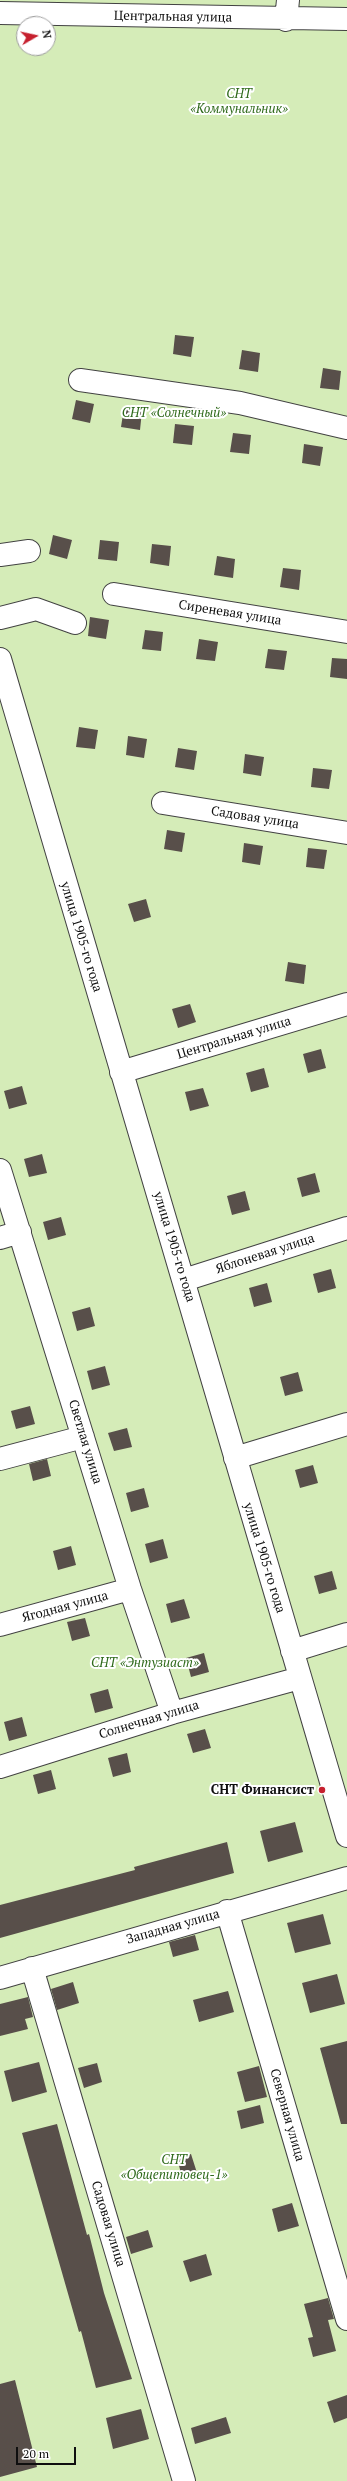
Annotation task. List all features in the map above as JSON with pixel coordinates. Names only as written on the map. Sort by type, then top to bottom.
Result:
[{"type":"street","name":"Центральная улица","points":[[0,13],[67,8],[287,10],[347,19]]},
{"type":"street","points":[[80,380],[240,403],[347,428]]},
{"type":"street","points":[[0,555],[29,551]]},
{"type":"street","name":"Сиреневая улица","points":[[114,594],[347,632]]},
{"type":"street","points":[[0,618],[36,609],[75,623]]},
{"type":"street","name":"улица 1905-го года","points":[[0,659],[347,1836]]},
{"type":"street","name":"Садовая улица","points":[[163,803],[347,833]]},
{"type":"street","name":"Центральная улица","points":[[121,1072],[347,1004]]},
{"type":"street","name":"Светлая улица","points":[[0,1170],[10,1235],[83,1437],[130,1589],[172,1712]]},
{"type":"street","name":"Яблоневая улица","points":[[184,1280],[347,1228]]},
{"type":"street","points":[[235,1458],[347,1424]]},
{"type":"street","points":[[0,1459],[83,1437]]},
{"type":"street","name":"Ягодная улица","points":[[0,1625],[130,1589]]},
{"type":"street","points":[[292,1650],[347,1634]]},
{"type":"street","name":"Солнечная улица","points":[[0,1767],[172,1712],[300,1678]]},
{"type":"street","name":"Западная улица","points":[[0,1978],[227,1911],[347,1878]]},
{"type":"street","name":"Северная улица","points":[[227,1911],[347,2319]]},
{"type":"street","name":"Садовая улица","points":[[32,1968],[184,2481]]},
{"type":"green space","points":[[0,0],[347,0],[347,2481],[0,2481]]},
{"type":"building","points":[[175,335],[194,337],[191,357],[173,354]]},
{"type":"building","points":[[242,350],[260,353],[258,372],[239,369]]},
{"type":"building","points":[[323,368],[341,371],[339,390],[320,388]]},
{"type":"building","points":[[76,400],[94,404],[90,423],[72,419]]},
{"type":"building","points":[[124,408],[142,411],[140,430],[121,427]]},
{"type":"building","points":[[175,424],[194,426],[192,445],[173,443]]},
{"type":"building","points":[[233,433],[251,435],[249,454],[230,452]]},
{"type":"building","points":[[304,444],[323,447],[320,466],[302,463]]},
{"type":"building","points":[[53,535],[72,540],[67,559],[49,554]]},
{"type":"building","points":[[100,540],[119,542],[117,561],[98,559]]},
{"type":"building","points":[[152,544],[171,546],[169,566],[150,563]]},
{"type":"building","points":[[217,556],[235,559],[233,578],[214,575]]},
{"type":"building","points":[[283,568],[301,570],[299,590],[280,587]]},
{"type":"building","points":[[90,617],[109,620],[106,639],[88,636]]},
{"type":"building","points":[[145,630],[163,632],[161,651],[142,649]]},
{"type":"building","points":[[199,639],[218,642],[215,661],[196,659]]},
{"type":"building","points":[[268,649],[287,651],[284,670],[265,668]]},
{"type":"building","points":[[332,658],[347,659],[347,679],[330,677]]},
{"type":"building","points":[[79,727],[98,730],[95,749],[76,747]]},
{"type":"building","points":[[128,736],[147,739],[144,758],[126,755]]},
{"type":"building","points":[[178,748],[197,751],[194,770],[175,767]]},
{"type":"building","points":[[245,754],[264,757],[261,776],[243,773]]},
{"type":"building","points":[[313,768],[332,770],[329,789],[311,787]]},
{"type":"building","points":[[167,830],[185,833],[182,852],[164,849]]},
{"type":"building","points":[[244,843],[263,846],[260,865],[242,862]]},
{"type":"building","points":[[308,848],[327,850],[324,869],[306,867]]},
{"type":"building","points":[[146,899],[151,917],[134,922],[128,904]]},
{"type":"building","points":[[288,962],[306,965],[304,984],[285,981]]},
{"type":"building","points":[[190,1004],[196,1022],[178,1028],[172,1009]]},
{"type":"building","points":[[321,1049],[326,1068],[308,1073],[303,1054]]},
{"type":"building","points":[[264,1068],[269,1087],[251,1092],[246,1073]]},
{"type":"building","points":[[22,1086],[27,1104],[9,1109],[4,1091]]},
{"type":"building","points":[[203,1088],[209,1106],[190,1111],[185,1092]]},
{"type":"building","points":[[42,1154],[47,1173],[29,1177],[24,1159]]},
{"type":"building","points":[[315,1173],[320,1192],[302,1197],[297,1178]]},
{"type":"building","points":[[245,1191],[250,1210],[232,1215],[227,1196]]},
{"type":"building","points":[[61,1217],[66,1235],[48,1240],[43,1222]]},
{"type":"building","points":[[331,1269],[336,1288],[318,1293],[313,1274]]},
{"type":"building","points":[[267,1283],[272,1302],[254,1307],[249,1288]]},
{"type":"building","points":[[90,1307],[95,1326],[77,1331],[72,1312]]},
{"type":"building","points":[[105,1366],[110,1385],[92,1390],[87,1371]]},
{"type":"building","points":[[298,1372],[303,1391],[285,1396],[280,1377]]},
{"type":"building","points":[[30,1406],[35,1424],[16,1429],[11,1411]]},
{"type":"building","points":[[127,1428],[132,1447],[114,1451],[108,1433]]},
{"type":"building","points":[[47,1459],[51,1476],[33,1481],[29,1464]]},
{"type":"building","points":[[313,1465],[318,1483],[300,1488],[295,1470]]},
{"type":"building","points":[[144,1488],[149,1507],[131,1512],[126,1493]]},
{"type":"building","points":[[163,1539],[168,1558],[150,1563],[145,1544]]},
{"type":"building","points":[[71,1546],[76,1565],[58,1570],[53,1551]]},
{"type":"building","points":[[332,1571],[337,1589],[319,1594],[314,1576]]},
{"type":"building","points":[[184,1599],[190,1618],[171,1623],[166,1604]]},
{"type":"building","points":[[85,1618],[90,1636],[72,1641],[67,1622]]},
{"type":"building","points":[[204,1653],[209,1672],[191,1677],[186,1658]]},
{"type":"building","points":[[108,1689],[113,1708],[95,1713],[90,1694]]},
{"type":"building","points":[[22,1717],[27,1736],[9,1741],[4,1722]]},
{"type":"building","points":[[205,1729],[211,1748],[193,1753],[187,1734]]},
{"type":"building","points":[[127,1753],[131,1772],[113,1777],[108,1758]]},
{"type":"building","points":[[51,1770],[56,1789],[38,1794],[33,1775]]},
{"type":"building","points":[[295,1822],[303,1852],[268,1862],[260,1831]]},
{"type":"building","points":[[227,1842],[234,1873],[0,1938],[0,1905],[135,1870],[134,1867]]},
{"type":"building","points":[[323,1914],[331,1944],[295,1953],[287,1923]]},
{"type":"building","points":[[195,1935],[199,1950],[173,1957],[169,1942]]},
{"type":"building","points":[[337,1974],[345,2004],[310,2013],[302,1983]]},
{"type":"building","points":[[73,1982],[79,2003],[57,2010],[51,1989]]},
{"type":"building","points":[[228,1991],[234,2012],[199,2022],[193,2000]]},
{"type":"building","points":[[28,1997],[33,2017],[25,2019],[28,2029],[0,2036],[0,2004]]},
{"type":"building","points":[[347,2041],[347,2124],[341,2124],[320,2048]]},
{"type":"building","points":[[39,2062],[47,2092],[12,2102],[4,2071]]},
{"type":"building","points":[[97,2063],[102,2082],[84,2088],[78,2068]]},
{"type":"building","points":[[259,2066],[267,2097],[245,2102],[237,2072]]},
{"type":"building","points":[[260,2105],[264,2123],[241,2129],[237,2111]]},
{"type":"building","points":[[57,2124],[87,2235],[89,2234],[104,2293],[132,2379],[96,2388],[81,2331],[79,2332],[22,2133]]},
{"type":"building","points":[[191,2154],[198,2176],[183,2181],[177,2158]]},
{"type":"building","points":[[292,2203],[299,2226],[278,2232],[272,2209]]},
{"type":"building","points":[[148,2230],[153,2247],[131,2254],[126,2237]]},
{"type":"building","points":[[206,2254],[212,2275],[190,2282],[183,2261]]},
{"type":"building","points":[[328,2298],[334,2319],[328,2320],[336,2351],[313,2357],[308,2338],[313,2337],[304,2304]]},
{"type":"building","points":[[15,2380],[37,2467],[0,2477],[0,2384]]},
{"type":"building","points":[[347,2395],[347,2418],[334,2423],[327,2402]]},
{"type":"building","points":[[141,2409],[149,2439],[113,2449],[106,2418]]},
{"type":"building","points":[[226,2417],[231,2433],[195,2444],[191,2428]]},
{"type":"place","name":"СНТ Финансист","points":[[322,1790]]},
{"type":"park label","name":"СНТ «Коммунальник»","points":[[239,102]]},
{"type":"park label","name":"СНТ «Солнечный»","points":[[174,413]]},
{"type":"park label","name":"СНТ «Энтузиаст»","points":[[145,1663]]},
{"type":"park label","name":"СНТ «Общепитовец-1»","points":[[174,2168]]}]
